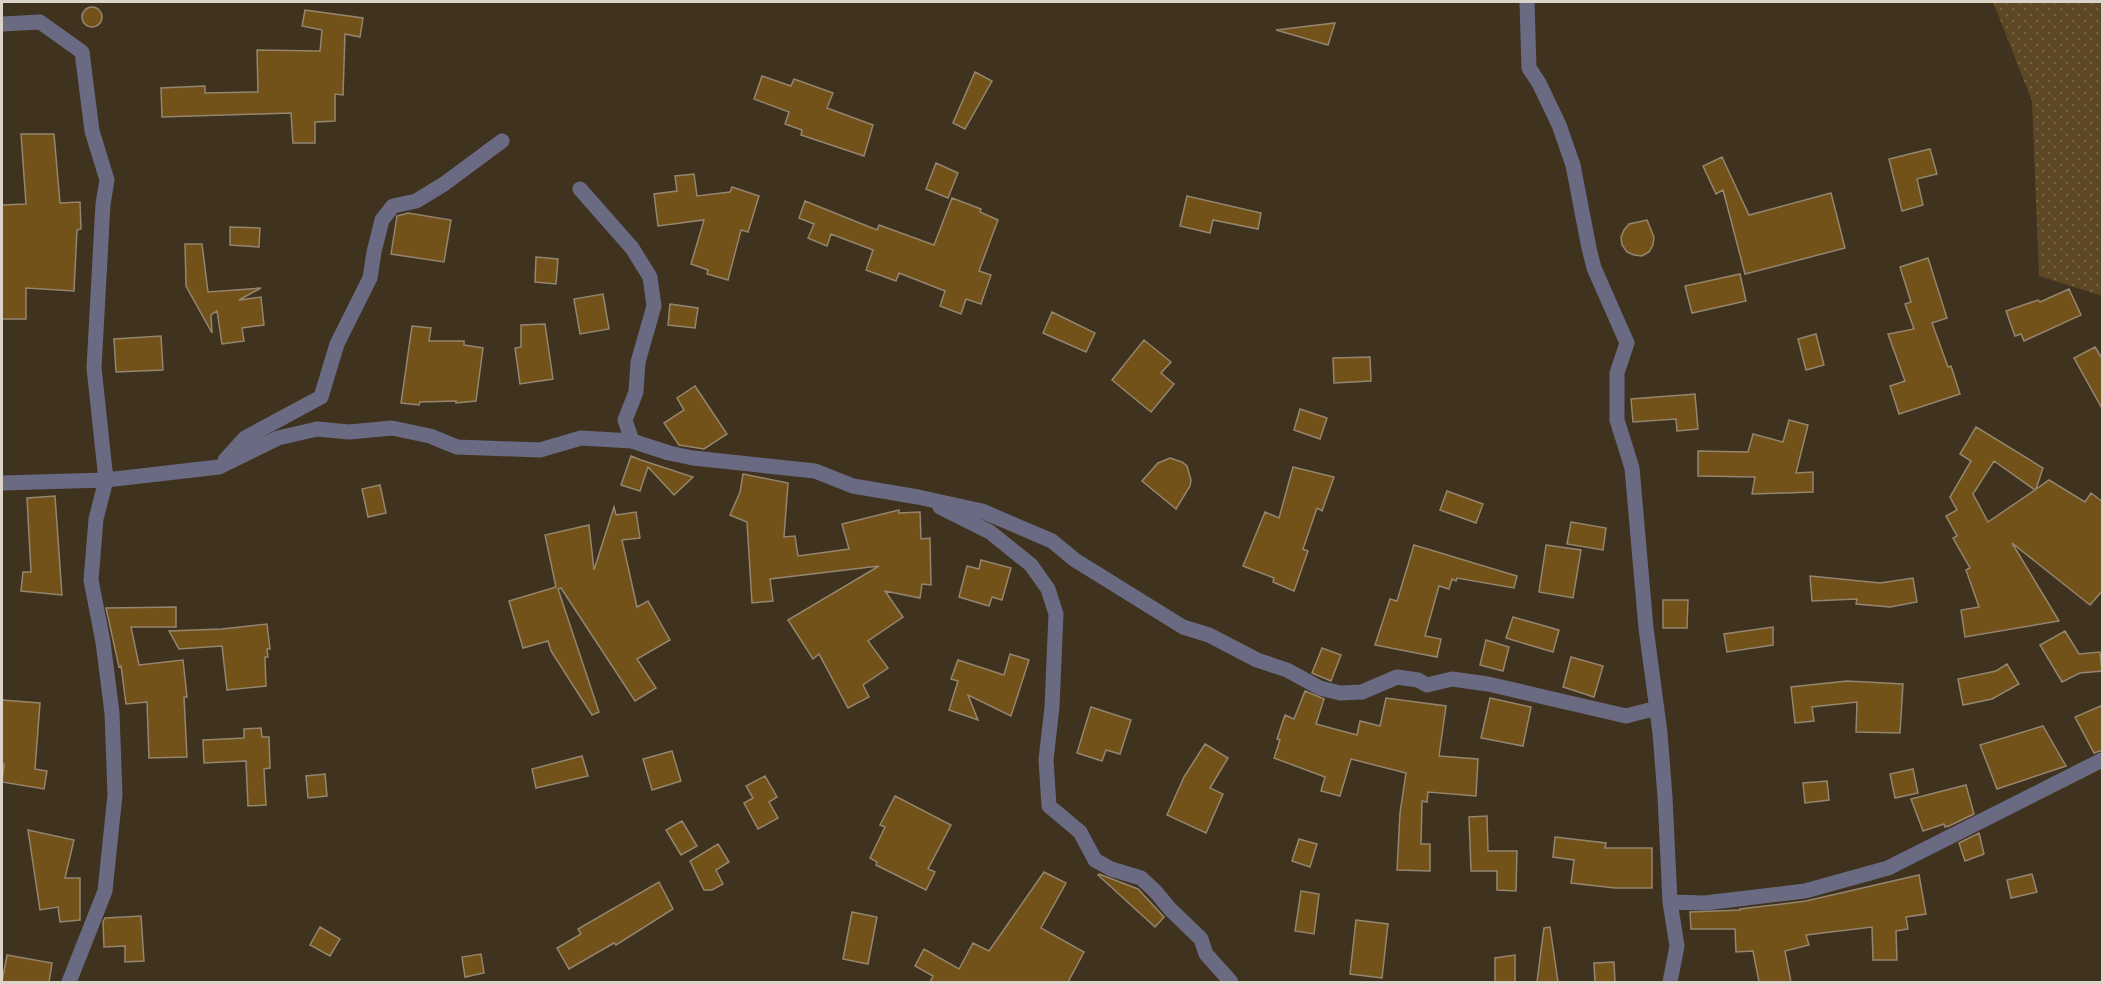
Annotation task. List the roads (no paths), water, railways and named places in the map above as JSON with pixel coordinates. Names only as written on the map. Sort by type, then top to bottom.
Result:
[{"type":"street","points":[[1527,2],[1529,68],[1539,83],[1559,125],[1573,165],[1588,248],[1594,268],[1627,343],[1617,373],[1617,420],[1632,468],[1646,628],[1657,708],[1665,797],[1670,902],[1677,946],[1670,982]]},
{"type":"street","points":[[2,24],[40,22],[82,52],[92,131],[107,180],[103,204],[94,368],[106,480],[96,519],[91,579],[103,642],[112,713],[115,795],[105,891],[69,982]]},
{"type":"street","points":[[219,467],[245,438],[321,397],[337,344],[370,278],[382,220],[393,206],[416,201],[444,184],[502,141]]},
{"type":"street","points":[[580,189],[632,248],[650,277],[654,306],[638,362],[636,392],[625,420],[632,441]]},
{"type":"street","points":[[2,483],[106,480],[219,467],[278,438],[317,429],[349,432],[392,428],[430,436],[458,447],[540,450],[581,438],[632,441],[693,458],[815,471],[853,486],[982,511],[1052,542],[1075,560],[1182,627],[1209,635],[1257,660],[1287,670],[1320,688],[1340,693],[1362,692],[1397,677],[1418,680],[1427,685],[1452,679],[1542,695],[1626,716],[1657,708]]},
{"type":"street","points":[[918,497],[990,532],[1031,565],[1048,589],[1056,614],[1052,707],[1046,760],[1049,806],[1080,832],[1095,860],[1111,869],[1140,878],[1155,891],[1201,939],[1206,954],[1231,982]]},
{"type":"street","points":[[1670,902],[1705,903],[1805,891],[1888,868],[2103,760]]}]
